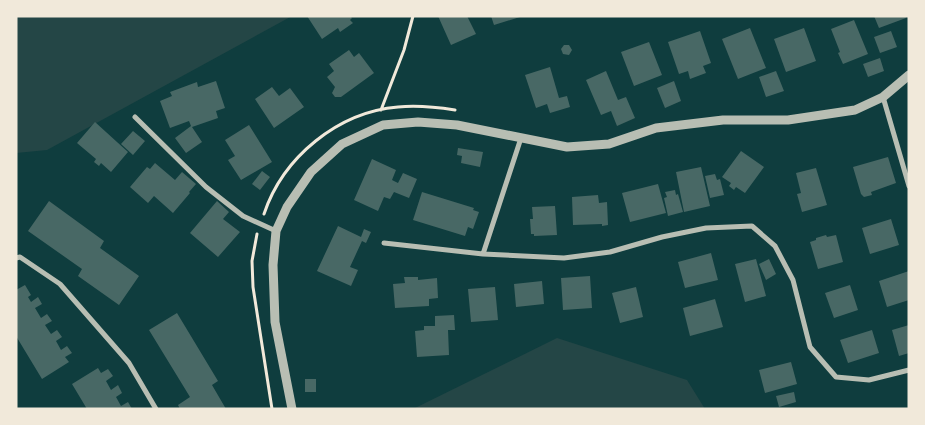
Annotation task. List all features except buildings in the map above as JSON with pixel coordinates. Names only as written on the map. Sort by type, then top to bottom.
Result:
[{"type":"street","points":[[292,409],[275,322],[273,265],[276,231],[287,207],[311,172],[342,144],[383,125],[418,122],[457,125],[567,147],[609,144],[656,128],[723,120],[788,120],[854,110],[883,97],[909,75]]},
{"type":"street","points":[[883,97],[909,186]]},
{"type":"street","points":[[136,117],[206,187],[243,216],[276,231]]},
{"type":"street","points":[[483,254],[522,138]]},
{"type":"street","points":[[384,243],[520,258],[564,258],[610,252],[662,237],[706,228],[752,226],[775,246],[793,280],[810,347],[836,377],[869,380],[909,370]]},
{"type":"street","points":[[16,258],[20,257],[60,284],[129,363],[156,409]]},
{"type":"path","points":[[371,130],[382,109],[404,50],[413,16]]},
{"type":"path","points":[[260,224],[254,244],[252,261],[253,287],[272,409]]},
{"type":"shaded area","points":[[16,16],[292,16],[47,150],[16,153]]},
{"type":"shaded area","points":[[557,338],[687,380],[705,409],[413,409]]}]
